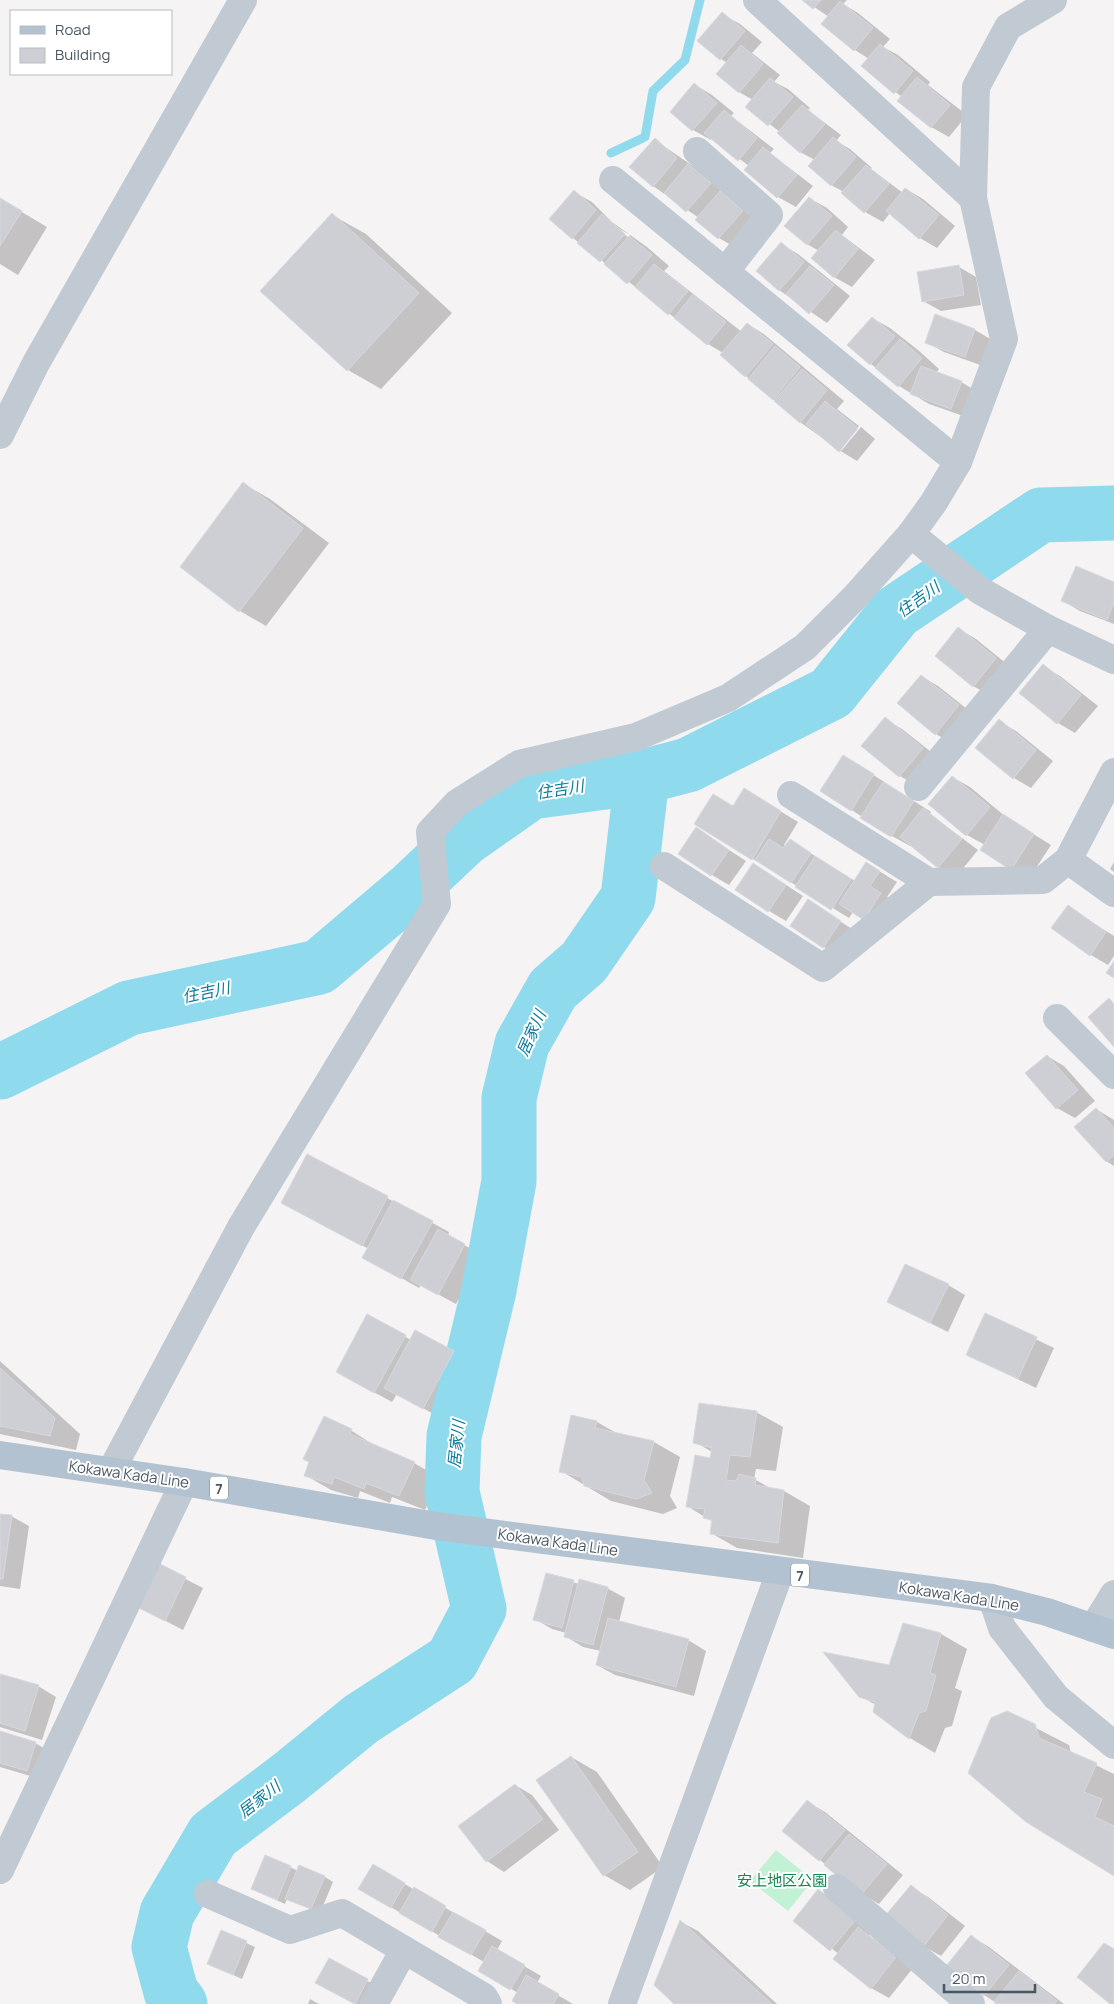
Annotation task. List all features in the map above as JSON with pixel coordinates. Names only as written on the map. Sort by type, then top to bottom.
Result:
[{"type":"main road","name":"Kokawa Kada Line","points":[[0,1455],[184,1482],[436,1526],[992,1598],[1047,1612],[1104,1631]]},
{"type":"street","points":[[0,436],[36,363],[243,0]]},
{"type":"street","points":[[757,0],[974,198]]},
{"type":"street","points":[[111,1471],[241,1227],[437,904],[430,832],[456,803],[519,764],[636,737],[728,698],[805,646],[854,598],[911,534],[934,502],[958,462],[1004,339],[974,198],[976,87],[1008,27],[1053,0]]},
{"type":"street","points":[[697,151],[769,215],[725,272]]},
{"type":"street","points":[[613,180],[958,462]]},
{"type":"street","points":[[911,534],[979,590],[1048,629],[1114,660]]},
{"type":"street","points":[[918,787],[1048,629]]},
{"type":"street","points":[[791,795],[929,882],[1043,880],[1068,860],[1114,772]]},
{"type":"street","points":[[1068,860],[1114,893]]},
{"type":"street","points":[[664,866],[823,968],[929,882]]},
{"type":"street","points":[[1057,1018],[1114,1075]]},
{"type":"street","points":[[0,1870],[184,1482]]},
{"type":"street","points":[[626,2002],[780,1572]]},
{"type":"street","points":[[1104,1631],[1114,1594]]},
{"type":"street","points":[[992,1598],[1002,1628],[1056,1697],[1114,1745]]},
{"type":"street","points":[[836,1888],[955,1999]]},
{"type":"street","points":[[208,1894],[290,1930],[342,1913],[484,1997],[488,2004]]},
{"type":"street","points":[[374,2004],[404,1950]]},
{"type":"green space","name":"安上地区公園","points":[[776,1850],[813,1880],[788,1911],[750,1881]]},
{"type":"building","points":[[802,0],[821,0],[813,9]]},
{"type":"building","points":[[840,1],[873,28],[854,51],[821,24]]},
{"type":"building","points":[[722,12],[745,31],[720,60],[697,41]]},
{"type":"building","points":[[880,44],[913,71],[894,94],[861,66]]},
{"type":"building","points":[[741,45],[763,64],[739,93],[716,74]]},
{"type":"building","points":[[917,77],[950,105],[931,128],[897,101]]},
{"type":"building","points":[[770,78],[793,97],[768,126],[745,107]]},
{"type":"building","points":[[694,83],[717,103],[692,131],[670,112]]},
{"type":"building","points":[[802,105],[825,124],[800,153],[777,133]]},
{"type":"building","points":[[724,110],[757,138],[738,161],[704,133]]},
{"type":"building","points":[[833,137],[856,157],[831,186],[808,166]]},
{"type":"building","points":[[655,138],[677,158],[653,187],[629,167]]},
{"type":"building","points":[[763,147],[797,175],[777,198],[744,170]]},
{"type":"building","points":[[688,164],[711,183],[686,212],[664,193]]},
{"type":"building","points":[[866,165],[889,184],[864,213],[841,193]]},
{"type":"building","points":[[905,188],[939,215],[919,239],[886,211]]},
{"type":"building","points":[[574,190],[596,210],[572,239],[549,219]]},
{"type":"building","points":[[720,191],[743,211],[718,239],[695,220]]},
{"type":"building","points":[[809,197],[832,216],[807,245],[784,226]]},
{"type":"building","points":[[0,198],[22,211],[0,246]]},
{"type":"building","points":[[332,213],[419,293],[347,371],[260,291]]},
{"type":"building","points":[[602,214],[625,234],[600,262],[577,243]]},
{"type":"building","points":[[836,230],[858,249],[834,278],[811,258]]},
{"type":"building","points":[[629,236],[652,255],[627,284],[604,264]]},
{"type":"building","points":[[781,242],[804,262],[779,291],[756,271]]},
{"type":"building","points":[[654,264],[688,291],[668,315],[635,287]]},
{"type":"building","points":[[959,265],[964,295],[922,302],[917,272]]},
{"type":"building","points":[[810,266],[834,285],[809,314],[786,294]]},
{"type":"building","points":[[693,294],[726,322],[707,345],[674,318]]},
{"type":"building","points":[[935,314],[975,329],[965,357],[925,343]]},
{"type":"building","points":[[872,317],[895,336],[870,365],[847,345]]},
{"type":"building","points":[[747,323],[773,344],[745,377],[720,355]]},
{"type":"building","points":[[900,339],[922,358],[898,387],[875,368]]},
{"type":"building","points":[[775,346],[800,367],[773,400],[748,379]]},
{"type":"building","points":[[921,366],[962,381],[951,409],[910,394]]},
{"type":"building","points":[[802,369],[827,390],[800,423],[774,401]]},
{"type":"building","points":[[825,401],[858,428],[839,452],[806,424]]},
{"type":"building","points":[[243,482],[303,528],[239,612],[180,567]]},
{"type":"building","points":[[1076,566],[1114,582],[1114,602],[1107,620],[1061,601]]},
{"type":"building","points":[[958,627],[996,658],[973,687],[935,656]]},
{"type":"building","points":[[1043,664],[1081,695],[1057,724],[1019,693]]},
{"type":"building","points":[[921,675],[959,705],[935,735],[897,703]]},
{"type":"building","points":[[885,717],[923,748],[899,777],[861,746]]},
{"type":"building","points":[[999,719],[1036,750],[1013,779],[975,748]]},
{"type":"building","points":[[843,755],[874,774],[851,811],[820,791]]},
{"type":"building","points":[[952,776],[990,807],[966,836],[928,804]]},
{"type":"building","points":[[883,782],[914,801],[891,837],[860,818]]},
{"type":"building","points":[[744,788],[781,811],[752,860],[694,824],[713,794],[733,806]]},
{"type":"building","points":[[923,808],[962,839],[938,868],[900,837]]},
{"type":"building","points":[[1003,814],[1034,834],[1011,870],[980,850]]},
{"type":"building","points":[[696,827],[729,850],[711,876],[678,854]]},
{"type":"building","points":[[769,839],[783,848],[790,839],[811,853],[791,883],[755,860]]},
{"type":"building","points":[[815,856],[851,879],[831,910],[795,887]]},
{"type":"building","points":[[866,862],[880,871],[870,886],[881,893],[864,920],[839,904]]},
{"type":"building","points":[[753,863],[786,885],[768,912],[735,890]]},
{"type":"building","points":[[808,899],[841,921],[823,948],[790,926]]},
{"type":"building","points":[[1068,905],[1106,932],[1090,956],[1051,928]]},
{"type":"building","points":[[1114,961],[1114,978],[1106,973]]},
{"type":"building","points":[[1109,998],[1114,1004],[1114,1047],[1088,1017]]},
{"type":"building","points":[[1047,1055],[1078,1090],[1056,1109],[1025,1073]]},
{"type":"building","points":[[1096,1108],[1114,1128],[1114,1155],[1106,1162],[1074,1127]]},
{"type":"building","points":[[307,1154],[388,1196],[362,1246],[281,1203]]},
{"type":"building","points":[[393,1200],[433,1221],[401,1279],[362,1258]]},
{"type":"building","points":[[438,1229],[465,1244],[438,1295],[410,1280]]},
{"type":"building","points":[[905,1264],[949,1284],[930,1323],[887,1302]]},
{"type":"building","points":[[985,1313],[1037,1337],[1018,1379],[966,1355]]},
{"type":"building","points":[[367,1314],[406,1335],[374,1393],[336,1372]]},
{"type":"building","points":[[415,1330],[454,1351],[423,1409],[384,1388]]},
{"type":"building","points":[[0,1368],[55,1418],[50,1436],[0,1426]]},
{"type":"building","points":[[699,1403],[757,1411],[750,1457],[730,1455],[726,1480],[736,1481],[739,1474],[756,1478],[755,1485],[784,1490],[778,1543],[710,1534],[712,1520],[703,1518],[705,1509],[686,1507],[695,1455],[710,1458],[712,1448],[693,1443]]},
{"type":"building","points":[[571,1415],[597,1421],[595,1428],[654,1441],[644,1480],[652,1493],[636,1499],[584,1486],[582,1477],[559,1472]]},
{"type":"building","points":[[324,1416],[352,1429],[350,1434],[415,1462],[399,1496],[366,1483],[364,1489],[334,1477],[332,1484],[304,1476],[309,1462],[303,1459]]},
{"type":"building","points":[[0,1514],[12,1515],[3,1579],[0,1579]]},
{"type":"building","points":[[160,1564],[186,1577],[165,1621],[139,1608]]},
{"type":"building","points":[[546,1573],[574,1580],[562,1628],[533,1620]]},
{"type":"building","points":[[579,1579],[608,1587],[593,1645],[564,1637]]},
{"type":"building","points":[[608,1618],[689,1639],[676,1687],[596,1665]]},
{"type":"building","points":[[903,1623],[941,1633],[930,1673],[936,1675],[926,1711],[919,1713],[909,1739],[873,1712],[875,1702],[859,1697],[823,1652],[889,1665]]},
{"type":"building","points":[[0,1674],[39,1685],[25,1731],[0,1723]]},
{"type":"building","points":[[1007,1711],[1035,1724],[1039,1738],[1097,1763],[1084,1792],[1102,1799],[1095,1817],[1114,1826],[1114,1876],[1026,1822],[968,1773],[991,1718]]},
{"type":"building","points":[[0,1731],[36,1742],[27,1771],[0,1763]]},
{"type":"building","points":[[571,1756],[638,1852],[603,1876],[536,1780]]},
{"type":"building","points":[[515,1784],[543,1819],[486,1862],[458,1826]]},
{"type":"building","points":[[807,1800],[845,1830],[819,1861],[782,1831]]},
{"type":"building","points":[[849,1834],[887,1864],[861,1895],[824,1865]]},
{"type":"building","points":[[265,1855],[291,1866],[277,1900],[251,1889]]},
{"type":"building","points":[[373,1864],[405,1883],[391,1908],[358,1889]]},
{"type":"building","points":[[299,1865],[325,1876],[311,1909],[285,1899]]},
{"type":"building","points":[[911,1885],[948,1915],[923,1947],[885,1916]]},
{"type":"building","points":[[414,1887],[446,1906],[432,1932],[399,1913]]},
{"type":"building","points":[[818,1889],[856,1919],[830,1951],[793,1921]]},
{"type":"building","points":[[453,1912],[486,1930],[471,1955],[438,1937]]},
{"type":"building","points":[[680,1920],[772,2004],[674,2004],[654,1985]]},
{"type":"building","points":[[858,1927],[896,1957],[871,1989],[833,1959]]},
{"type":"building","points":[[221,1930],[247,1941],[233,1975],[207,1964]]},
{"type":"building","points":[[971,1935],[1009,1965],[984,1996],[946,1966]]},
{"type":"building","points":[[1104,1943],[1114,1949],[1114,2004],[1110,2004],[1077,1977]]},
{"type":"building","points":[[492,1946],[525,1965],[510,1990],[478,1971]]},
{"type":"building","points":[[329,1958],[368,1979],[355,2004],[315,1983]]},
{"type":"building","points":[[1019,1971],[1057,2001],[1054,2004],[996,2004],[994,2002]]},
{"type":"building","points":[[526,1975],[559,1994],[553,2004],[517,2004],[512,2001]]},
{"type":"waterway","points":[[611,153],[645,137],[653,91],[685,60],[700,0]]},
{"type":"waterway","name":"住吉川","points":[[0,1072],[129,1008],[319,967],[411,889],[464,839],[531,792],[642,777],[688,765],[831,693],[896,612],[1041,515],[1114,513]]},
{"type":"waterway","name":"居家川","points":[[180,2004],[171,1992],[159,1947],[167,1913],[213,1835],[290,1777],[361,1719],[452,1660],[479,1609],[452,1492],[454,1436],[489,1290],[509,1181],[509,1098],[522,1044],[553,989],[584,962],[628,898],[642,777]]}]
